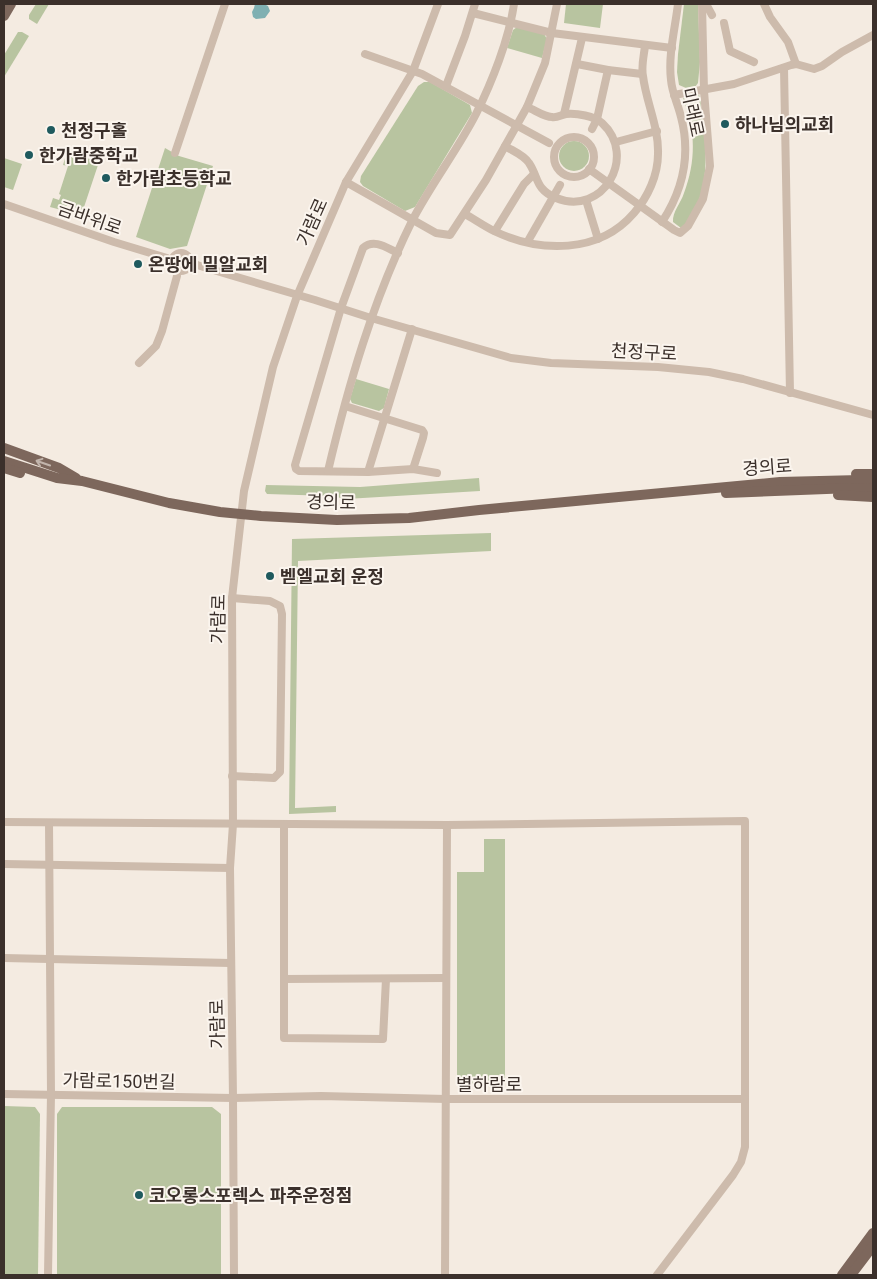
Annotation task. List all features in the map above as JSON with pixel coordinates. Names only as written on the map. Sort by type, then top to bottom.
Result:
[{"type":"main road","points":[[4,16],[11,4]]},
{"type":"main road","points":[[4,448],[58,468],[82,481]]},
{"type":"main road","name":"경의로","points":[[4,460],[57,478],[82,481],[169,503],[241,515],[338,520],[409,518],[663,493],[718,490],[873,489]]},
{"type":"main road","points":[[4,468],[53,484],[82,481]]},
{"type":"main road","points":[[718,490],[774,476],[873,474]]},
{"type":"main road","name":"경의로","points":[[718,490],[780,482],[873,481]]},
{"type":"main road","points":[[718,490],[854,495],[873,498]]},
{"type":"main road","points":[[842,1275],[873,1233]]},
{"type":"main road","points":[[852,1275],[873,1246]]},
{"type":"street","points":[[175,153],[225,4]]},
{"type":"street","name":"가람로","points":[[234,1275],[230,963],[232,598],[244,491],[273,367],[297,296],[346,182],[413,71],[438,4]]},
{"type":"street","points":[[446,86],[475,4]]},
{"type":"street","points":[[328,472],[344,406],[371,318],[413,220],[479,106],[511,23],[514,4]]},
{"type":"street","points":[[346,182],[436,233],[450,235],[465,214],[527,107],[545,63],[557,4]]},
{"type":"street","name":"미래로","points":[[662,222],[680,189],[686,162],[685,132],[674,95],[670,66],[678,4]]},
{"type":"street","points":[[704,4],[712,15]]},
{"type":"street","points":[[589,169],[674,230],[680,233],[688,226],[703,199],[710,166],[704,91],[704,4]]},
{"type":"street","points":[[764,4],[770,17],[788,42],[796,64]]},
{"type":"street","points":[[473,13],[552,33],[672,48]]},
{"type":"street","points":[[724,23],[730,51],[754,62]]},
{"type":"street","points":[[674,95],[704,91],[747,81],[796,64],[814,68],[822,66],[842,52],[873,35]]},
{"type":"street","points":[[564,114],[582,38]]},
{"type":"street","points":[[465,214],[496,231],[528,241],[562,247],[581,245],[598,239],[615,230],[629,218],[640,206],[648,192],[656,173],[658,154],[657,131],[648,103],[642,74],[645,46]]},
{"type":"street","points":[[365,54],[413,71],[446,86],[479,106],[549,143],[561,142]]},
{"type":"street","points":[[577,64],[642,74]]},
{"type":"street","points":[[784,68],[790,393]]},
{"type":"street","points":[[589,144],[592,129],[597,119],[608,70]]},
{"type":"street","points":[[505,146],[524,156],[529,162],[536,180],[544,190],[554,197],[574,202],[586,200],[609,184],[615,171],[617,157],[616,142],[597,119],[564,114],[550,118],[527,107]]},
{"type":"street","points":[[580,138],[592,129]]},
{"type":"street","points":[[616,142],[657,131]]},
{"type":"street","points":[[554,154],[558,145],[568,138],[580,138],[589,144],[593,153],[594,159],[589,169],[582,174],[572,176],[560,185]]},
{"type":"street","points":[[549,143],[556,164],[562,172],[572,176]]},
{"type":"street","points":[[528,241],[560,185],[562,172]]},
{"type":"street","points":[[496,231],[520,190],[534,174]]},
{"type":"street","points":[[586,200],[598,239]]},
{"type":"street","name":"금바위로","points":[[4,204],[180,265],[341,308]]},
{"type":"street","points":[[398,253],[376,243],[366,245],[341,308],[295,465],[298,471],[368,472],[413,469],[437,473]]},
{"type":"street","points":[[139,363],[156,346],[180,265]]},
{"type":"street","name":"천정구로","points":[[341,308],[511,358],[551,363],[658,367],[700,371],[743,379],[873,415]]},
{"type":"street","points":[[368,472],[412,329]]},
{"type":"street","points":[[344,406],[422,430],[424,433],[413,469]]},
{"type":"street","points":[[232,598],[273,602],[280,606],[282,614],[280,772],[274,778],[232,776]]},
{"type":"street","points":[[4,822],[447,825],[745,821],[745,1147],[741,1162],[733,1176],[657,1275]]},
{"type":"street","points":[[48,1275],[51,1094],[50,823]]},
{"type":"street","points":[[284,824],[284,1038],[384,1039],[386,979]]},
{"type":"street","points":[[445,1275],[447,825]]},
{"type":"street","points":[[4,864],[230,868]]},
{"type":"street","points":[[4,958],[230,963]]},
{"type":"street","points":[[284,979],[446,978]]},
{"type":"street","name":"가람로150번길","points":[[4,1094],[233,1098]]},
{"type":"street","name":"별하람로","points":[[233,1098],[320,1096],[446,1099],[745,1099]]},
{"type":"green space","points":[[36,4],[49,4],[37,24],[29,19],[29,15]]},
{"type":"green space","points":[[566,4],[603,4],[600,28],[564,23]]},
{"type":"green space","points":[[684,4],[698,4],[700,62],[698,83],[695,87],[686,88],[679,85],[677,72]]},
{"type":"green space","points":[[517,27],[544,34],[547,39],[542,58],[507,48],[513,30]]},
{"type":"green space","points":[[18,32],[29,36],[4,77],[4,55]]},
{"type":"green space","points":[[424,82],[430,82],[470,105],[472,113],[415,207],[405,211],[363,186],[360,182],[361,176],[418,86]]},
{"type":"green space","points":[[697,94],[700,96],[704,134],[705,172],[699,200],[685,225],[681,228],[673,222],[673,218],[688,181],[693,146],[690,122],[683,99],[685,96]]},
{"type":"green space","points":[[574,141],[585,145],[589,156],[585,167],[574,171],[563,167],[559,156],[563,145]]},
{"type":"green space","points":[[165,148],[179,156],[213,166],[187,246],[170,249],[136,237]]},
{"type":"green space","points":[[67,152],[99,162],[83,210],[67,205],[65,211],[50,207],[53,198],[59,200],[61,195],[59,194],[68,166],[63,165]]},
{"type":"green space","points":[[4,158],[22,164],[13,190],[4,187]]},
{"type":"green space","points":[[181,256],[187,262],[181,268],[175,262]]},
{"type":"green space","points":[[356,379],[389,389],[384,408],[379,411],[352,403],[350,399]]},
{"type":"green space","points":[[479,478],[480,491],[346,499],[331,496],[267,494],[265,491],[266,485],[360,487]]},
{"type":"green space","points":[[491,533],[491,551],[298,561],[295,808],[336,806],[336,812],[289,814],[292,539]]},
{"type":"green space","points":[[484,839],[505,839],[505,1083],[462,1084],[457,1081],[457,872],[484,872]]},
{"type":"green space","points":[[4,1106],[35,1107],[40,1114],[38,1275],[4,1275]]},
{"type":"green space","name":"코오롱스포렉스 파주운정점","points":[[62,1107],[212,1107],[221,1114],[221,1275],[57,1275],[57,1114]]},
{"type":"water","points":[[255,4],[268,6],[270,11],[265,18],[256,19],[253,17],[252,12]]},
{"type":"place","name":"하나님의교회","points":[[725,124]]},
{"type":"place","name":"천정구홀","points":[[51,130]]},
{"type":"place","name":"한가람중학교","points":[[29,155]]},
{"type":"place","name":"한가람초등학교","points":[[106,178]]},
{"type":"place","name":"온땅에 밀알교회","points":[[138,264]]},
{"type":"place","name":"벧엘교회 운정","points":[[270,576]]},
{"type":"place","name":"코오롱스포렉스 파주운정점","points":[[139,1195]]}]
